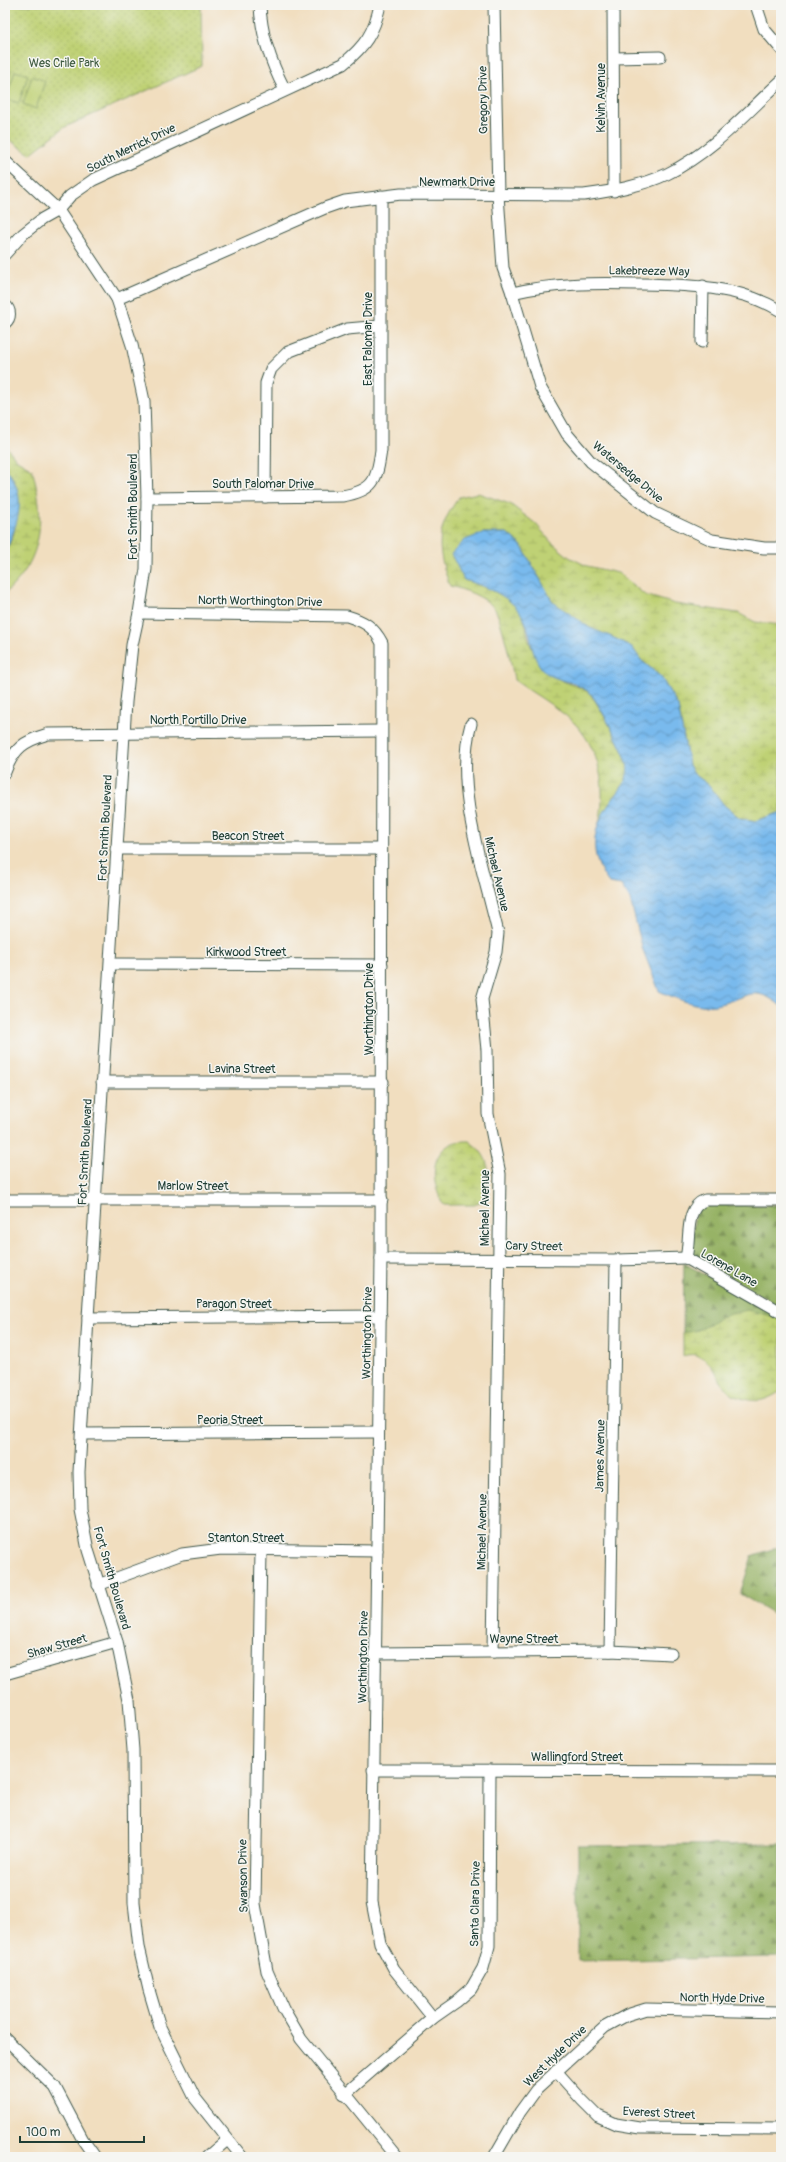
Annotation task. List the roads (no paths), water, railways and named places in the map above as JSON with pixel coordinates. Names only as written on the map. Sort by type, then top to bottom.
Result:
[{"type":"street","points":[[260,5],[261,20],[271,62],[286,90]]},
{"type":"street","name":"South Merrick Drive","points":[[5,254],[23,234],[42,219],[58,210],[70,196],[93,180],[342,64],[357,53],[369,37],[376,24],[380,5]]},
{"type":"street","name":"Gregory Drive","points":[[494,5],[498,195]]},
{"type":"street","name":"Kelvin Avenue","points":[[613,5],[614,191]]},
{"type":"street","points":[[756,5],[764,29],[781,50]]},
{"type":"street","points":[[614,58],[660,57]]},
{"type":"street","name":"Newmark Drive","points":[[117,299],[325,208],[345,201],[401,194],[584,195],[614,191],[666,174],[688,162],[711,146],[781,81]]},
{"type":"street","name":"Fort Smith Boulevard","points":[[5,161],[58,210],[117,299],[132,345],[144,401],[147,498],[146,569],[140,613],[132,645],[124,733],[79,1472],[80,1509],[88,1550],[117,1642],[130,1700],[134,1750],[134,1903],[144,1969],[160,2028],[195,2098],[242,2157]]},
{"type":"street","name":"Watersedge Drive","points":[[498,195],[503,268],[540,387],[567,434],[591,462],[655,513],[712,540],[764,548],[781,548]]},
{"type":"street","name":"East Palomar Drive","points":[[374,481],[381,450],[381,196]]},
{"type":"street","name":"Lakebreeze Way","points":[[512,293],[535,288],[576,283],[702,286],[764,301],[781,311]]},
{"type":"street","points":[[702,286],[702,342]]},
{"type":"street","points":[[5,305],[10,313],[5,323]]},
{"type":"street","points":[[265,497],[266,383],[272,369],[288,352],[295,349],[347,329],[381,326]]},
{"type":"street","name":"South Palomar Drive","points":[[147,498],[342,496],[366,490],[374,481]]},
{"type":"street","name":"North Worthington Drive","points":[[140,613],[347,616],[362,620],[376,632]]},
{"type":"street","name":"Worthington Drive","points":[[376,632],[382,643],[381,849],[383,1082],[372,1902],[380,1943],[394,1969],[433,2018]]},
{"type":"street","name":"Michael Avenue","points":[[471,724],[467,737],[466,791],[498,933],[496,952],[482,999],[487,1050],[488,1114],[500,1174],[493,1652]]},
{"type":"street","name":"North Portillo Drive","points":[[5,772],[18,748],[32,739],[48,734],[381,731]]},
{"type":"street","name":"Beacon Street","points":[[116,849],[381,849]]},
{"type":"street","name":"Kirkwood Street","points":[[111,964],[382,965]]},
{"type":"street","name":"Lavina Street","points":[[102,1082],[383,1082]]},
{"type":"street","name":"Marlow Street","points":[[5,1200],[382,1200]]},
{"type":"street","points":[[686,1258],[689,1245],[690,1216],[693,1208],[699,1202],[705,1200],[781,1200]]},
{"type":"street","name":"Cary Street","points":[[381,1259],[616,1260],[686,1258]]},
{"type":"street","name":"Lorene Lane","points":[[686,1258],[781,1312]]},
{"type":"street","name":"James Avenue","points":[[610,1651],[616,1260]]},
{"type":"street","name":"Paragon Street","points":[[88,1318],[380,1316]]},
{"type":"street","name":"Peoria Street","points":[[82,1434],[378,1432]]},
{"type":"street","name":"Stanton Street","points":[[98,1585],[182,1554],[221,1549],[261,1551],[377,1551]]},
{"type":"street","name":"Swanson Drive","points":[[261,1551],[255,1904],[260,1940],[267,1971],[283,2008],[301,2039],[344,2095],[397,2157]]},
{"type":"street","name":"Shaw Street","points":[[5,1674],[117,1642]]},
{"type":"street","name":"Wayne Street","points":[[376,1653],[610,1651],[671,1654]]},
{"type":"street","name":"Wallingford Street","points":[[373,1770],[781,1771]]},
{"type":"street","name":"Santa Clara Drive","points":[[344,2095],[433,2018],[456,2002],[471,1988],[483,1968],[489,1946],[490,1770]]},
{"type":"street","name":"West Hyde Drive","points":[[494,2157],[520,2112],[536,2090],[605,2027],[626,2015],[646,2009],[662,2010]]},
{"type":"street","name":"North Hyde Drive","points":[[662,2010],[781,2012]]},
{"type":"street","points":[[5,2038],[54,2087],[83,2140],[95,2157]]},
{"type":"street","name":"Everest Street","points":[[556,2071],[598,2116],[616,2124],[640,2128],[781,2129]]},
{"type":"street","points":[[207,2157],[227,2140]]},
{"type":"water","points":[[5,467],[12,477],[16,487],[19,496],[19,506],[16,525],[5,555]]},
{"type":"water","points":[[483,533],[507,533],[521,545],[553,602],[590,628],[632,647],[641,660],[661,677],[678,706],[689,765],[694,774],[709,785],[724,805],[740,818],[756,821],[781,812],[781,1006],[763,995],[755,994],[725,1003],[708,1006],[686,1002],[659,991],[643,950],[630,899],[621,885],[609,883],[602,873],[595,852],[596,831],[605,810],[626,778],[628,768],[627,763],[605,716],[590,693],[575,684],[547,674],[540,666],[533,650],[527,626],[517,608],[510,601],[493,591],[464,580],[451,554],[465,540]]},
{"type":"park label","name":"Wes Crile Park","points":[[64,63]]}]
